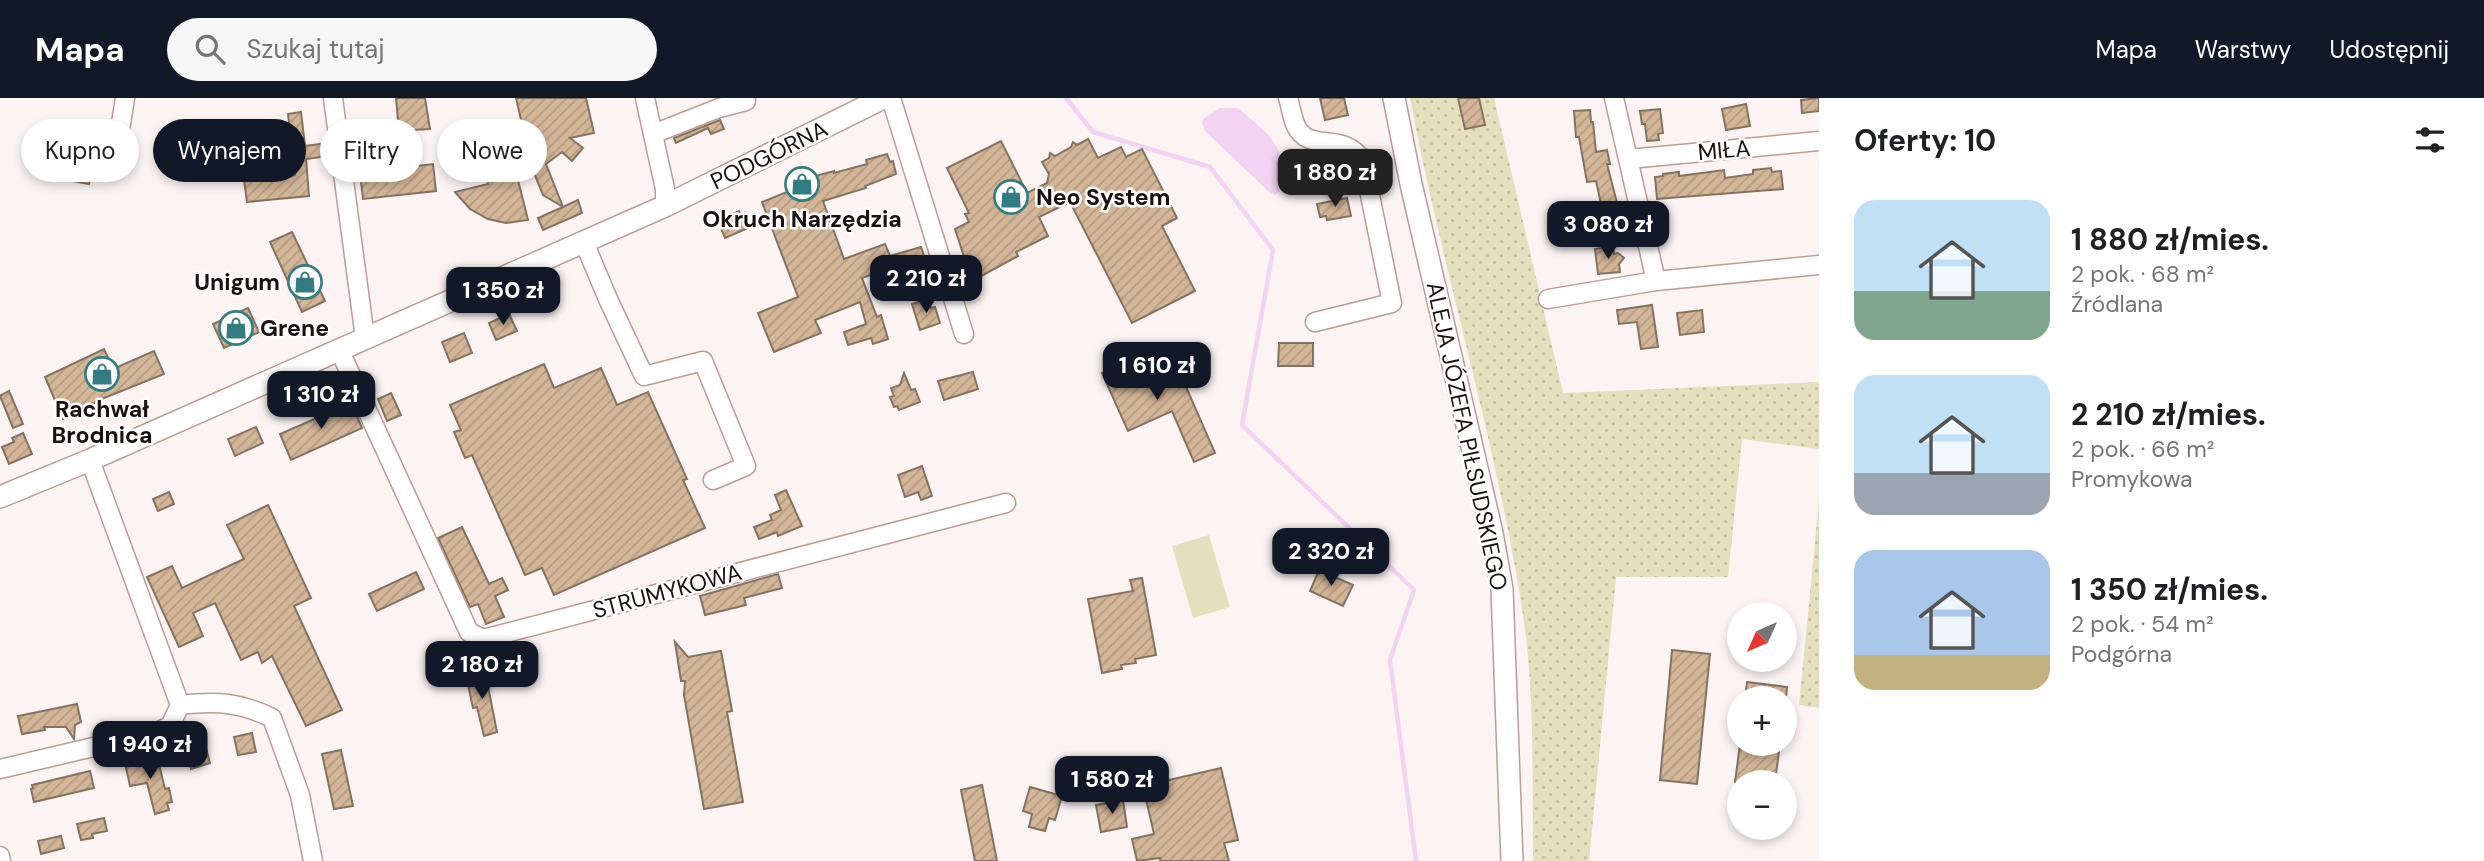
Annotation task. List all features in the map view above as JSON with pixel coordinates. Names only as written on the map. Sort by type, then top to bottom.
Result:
[{"type":"main road","name":"PODGÓRNA","points":[[0,497],[90,460],[665,206],[883,98]]},
{"type":"main road","name":"ALEJA JÓZEFA PIŁSUDSKIEGO","points":[[1394,98],[1502,589],[1512,861]]},
{"type":"street","points":[[122,119],[125,98]]},
{"type":"street","points":[[334,98],[365,338]]},
{"type":"street","points":[[891,98],[964,334]]},
{"type":"street","points":[[1288,98],[1295,125],[1301,134],[1313,140],[1343,143],[1352,148],[1363,161],[1392,303],[1315,323]]},
{"type":"street","points":[[1614,98],[1656,281]]},
{"type":"street","points":[[653,134],[688,120],[702,128],[726,118],[746,101]]},
{"type":"street","points":[[647,104],[665,189],[665,206]]},
{"type":"street","name":"MIŁA","points":[[1629,159],[1819,141]]},
{"type":"street","points":[[584,242],[644,376],[703,361],[746,466],[713,480]]},
{"type":"street","points":[[1548,299],[1656,281],[1819,265]]},
{"type":"street","name":"STRUMYKOWA","points":[[339,349],[469,632],[483,639],[1006,503]]},
{"type":"street","points":[[0,769],[157,732],[170,726],[180,705],[90,460]]},
{"type":"street","points":[[180,705],[226,703],[252,708],[272,718],[300,795],[313,861]]},
{"type":"shaded area","points":[[1410,98],[1494,98],[1563,393],[1819,382],[1819,449],[1742,439],[1728,577],[1616,577],[1589,861],[1533,861],[1531,712],[1524,622],[1500,490]]},
{"type":"shaded area","points":[[1220,108],[1238,108],[1274,142],[1282,162],[1283,175],[1282,190],[1275,195],[1205,131],[1202,123],[1204,118]]},
{"type":"shaded area","points":[[1819,501],[1819,708],[1799,705]]},
{"type":"shaded area","points":[[1209,535],[1230,607],[1193,618],[1172,546]]},
{"type":"building","points":[[396,98],[425,98],[430,129],[423,129],[423,119],[398,119]]},
{"type":"building","points":[[516,98],[586,98],[594,133],[570,138],[583,148],[572,161],[562,152],[547,163],[547,119],[521,119]]},
{"type":"building","points":[[1320,98],[1344,98],[1348,115],[1325,120]]},
{"type":"building","points":[[1458,98],[1479,98],[1485,125],[1465,129]]},
{"type":"building","points":[[1819,98],[1819,111],[1802,113],[1801,100]]},
{"type":"building","points":[[1746,104],[1750,126],[1726,130],[1722,109]]},
{"type":"building","points":[[1660,109],[1663,133],[1658,134],[1659,140],[1647,141],[1640,111]]},
{"type":"building","points":[[1590,110],[1596,152],[1607,150],[1610,164],[1607,164],[1622,222],[1601,227],[1598,214],[1603,213],[1596,181],[1587,182],[1579,137],[1576,137],[1574,111]]},
{"type":"building","points":[[301,112],[302,119],[289,119],[288,114]]},
{"type":"building","points":[[720,120],[724,129],[711,134],[708,128],[676,143],[674,138]]},
{"type":"building","points":[[1088,139],[1098,158],[1121,147],[1126,157],[1142,149],[1177,218],[1162,226],[1195,291],[1132,323],[1070,202],[1039,217],[1048,236],[1016,252],[1018,256],[972,281],[955,229],[969,222],[965,214],[969,213],[947,168],[1001,141],[1027,193],[1047,183],[1049,174],[1042,162],[1049,158],[1050,153],[1055,156],[1071,147],[1073,142],[1077,145]]},
{"type":"building","points":[[320,144],[320,157],[306,159],[306,146]]},
{"type":"building","points":[[887,154],[890,162],[893,161],[896,174],[865,186],[866,188],[823,201],[844,259],[885,244],[890,256],[921,247],[929,270],[926,271],[927,275],[906,281],[901,264],[862,278],[877,317],[881,315],[888,339],[873,344],[871,338],[848,345],[844,332],[866,324],[860,302],[815,320],[821,333],[774,352],[758,313],[798,297],[762,202],[792,190],[790,183],[867,164],[866,160]]},
{"type":"building","points":[[306,159],[309,196],[247,202],[244,182],[306,182]]},
{"type":"building","points":[[433,164],[436,191],[363,199],[361,182],[423,182],[423,165]]},
{"type":"building","points":[[547,167],[563,207],[543,195],[538,182],[547,182]]},
{"type":"building","points":[[1771,168],[1772,172],[1781,171],[1783,189],[1657,199],[1655,177],[1663,174],[1679,172],[1679,176],[1724,170],[1725,178]]},
{"type":"building","points":[[518,182],[528,220],[506,223],[488,219],[470,209],[455,192],[488,184]]},
{"type":"building","points":[[1347,198],[1351,216],[1327,220],[1326,216],[1320,217],[1317,204]]},
{"type":"building","points":[[578,200],[582,213],[543,230],[538,218]]},
{"type":"building","points":[[739,211],[746,229],[725,238],[718,221]]},
{"type":"building","points":[[292,232],[325,301],[302,312],[270,242]]},
{"type":"building","points":[[1613,246],[1614,254],[1618,253],[1624,258],[1619,264],[1620,272],[1598,274],[1595,249]]},
{"type":"building","points":[[928,299],[931,308],[935,307],[940,323],[920,330],[912,304]]},
{"type":"building","points":[[1652,305],[1658,347],[1641,349],[1637,322],[1619,324],[1617,310]]},
{"type":"building","name":"Grene","points":[[248,308],[259,332],[224,348],[213,324]]},
{"type":"building","points":[[1702,310],[1704,332],[1680,335],[1677,313]]},
{"type":"building","points":[[509,314],[517,331],[496,340],[489,323]]},
{"type":"building","points":[[464,333],[472,353],[450,362],[442,342]]},
{"type":"building","points":[[1279,343],[1313,343],[1313,366],[1278,366]]},
{"type":"building","points":[[104,349],[113,369],[154,351],[164,374],[104,398],[63,419],[45,377]]},
{"type":"building","points":[[1146,353],[1159,382],[1180,373],[1215,453],[1194,462],[1172,411],[1128,431],[1102,373]]},
{"type":"building","points":[[544,364],[554,388],[601,368],[617,405],[648,392],[687,479],[683,480],[705,528],[554,595],[542,568],[525,575],[472,455],[465,458],[454,432],[461,430],[450,405]]},
{"type":"building","points":[[973,372],[978,389],[944,400],[938,381]]},
{"type":"building","points":[[904,373],[920,402],[899,410],[897,406],[894,407],[890,397],[894,396],[891,388],[900,385]]},
{"type":"building","points":[[9,391],[23,424],[13,428],[0,396]]},
{"type":"building","points":[[391,393],[401,415],[387,421],[378,399]]},
{"type":"building","points":[[351,403],[362,428],[291,460],[280,434]]},
{"type":"building","points":[[256,427],[263,443],[235,456],[228,439]]},
{"type":"building","points":[[23,433],[32,454],[9,464],[2,447],[14,442],[12,438]]},
{"type":"building","points":[[922,466],[932,496],[921,500],[918,492],[905,497],[898,475]]},
{"type":"building","points":[[786,490],[802,526],[778,536],[777,532],[759,539],[754,527],[772,520],[770,515],[781,510],[775,495]]},
{"type":"building","points":[[169,492],[174,504],[158,511],[153,499]]},
{"type":"building","points":[[268,505],[311,598],[294,606],[342,710],[306,726],[272,656],[262,663],[258,652],[241,660],[215,603],[193,613],[203,636],[179,647],[147,577],[172,566],[182,588],[244,559],[227,525]]},
{"type":"building","points":[[462,527],[489,584],[502,578],[508,590],[495,596],[504,617],[486,624],[478,604],[470,607],[438,538]]},
{"type":"building","points":[[1319,570],[1353,585],[1343,606],[1310,591]]},
{"type":"building","points":[[416,572],[424,589],[377,611],[369,594]]},
{"type":"building","points":[[778,574],[782,588],[744,598],[746,605],[705,615],[700,596]]},
{"type":"building","points":[[1142,578],[1156,655],[1135,659],[1136,663],[1121,665],[1122,669],[1102,673],[1088,599],[1133,591],[1130,580]]},
{"type":"building","points":[[675,642],[688,657],[721,651],[732,711],[727,712],[743,802],[704,809],[684,695],[685,681],[681,681]]},
{"type":"building","points":[[1672,650],[1710,654],[1697,784],[1660,780]]},
{"type":"building","points":[[485,671],[497,732],[484,736],[477,707],[473,708],[466,675]]},
{"type":"building","points":[[1747,682],[1779,686],[1746,686]]},
{"type":"building","points":[[77,704],[81,722],[75,725],[74,739],[66,727],[44,727],[45,730],[22,734],[18,716]]},
{"type":"building","points":[[252,733],[256,752],[238,755],[234,737]]},
{"type":"building","points":[[205,744],[210,763],[191,769],[186,749]]},
{"type":"building","points":[[341,750],[353,806],[334,809],[322,754]]},
{"type":"building","points":[[157,756],[165,789],[169,788],[172,802],[167,803],[169,810],[155,814],[147,783],[130,786],[125,763]]},
{"type":"building","points":[[1738,756],[1778,756],[1777,770],[1737,770]]},
{"type":"building","points":[[1221,768],[1238,840],[1224,843],[1229,861],[1160,861],[1160,858],[1137,861],[1132,839],[1154,834],[1143,786]]},
{"type":"building","points":[[90,771],[94,788],[34,802],[32,785]]},
{"type":"building","points":[[982,785],[997,861],[975,861],[961,790]]},
{"type":"building","points":[[1030,787],[1062,796],[1055,820],[1049,818],[1045,831],[1029,827],[1032,814],[1023,811]]},
{"type":"building","points":[[1123,800],[1127,827],[1101,832],[1096,805]]},
{"type":"building","points":[[104,818],[107,831],[81,840],[77,824]]},
{"type":"building","points":[[61,836],[64,848],[41,854],[38,841]]},
{"type":"waterway","points":[[1066,98],[1093,132],[1210,167],[1273,250],[1242,425],[1414,590],[1390,660],[1416,861]]},
{"type":"place","name":"Okruch Narzędzia","points":[[802,184]]},
{"type":"place","name":"Neo System","points":[[1011,197]]},
{"type":"place","name":"Unigum","points":[[305,282]]},
{"type":"place","name":"Grene","points":[[236,328]]},
{"type":"place","name":"Rachwał Brodnica","points":[[102,374]]}]
